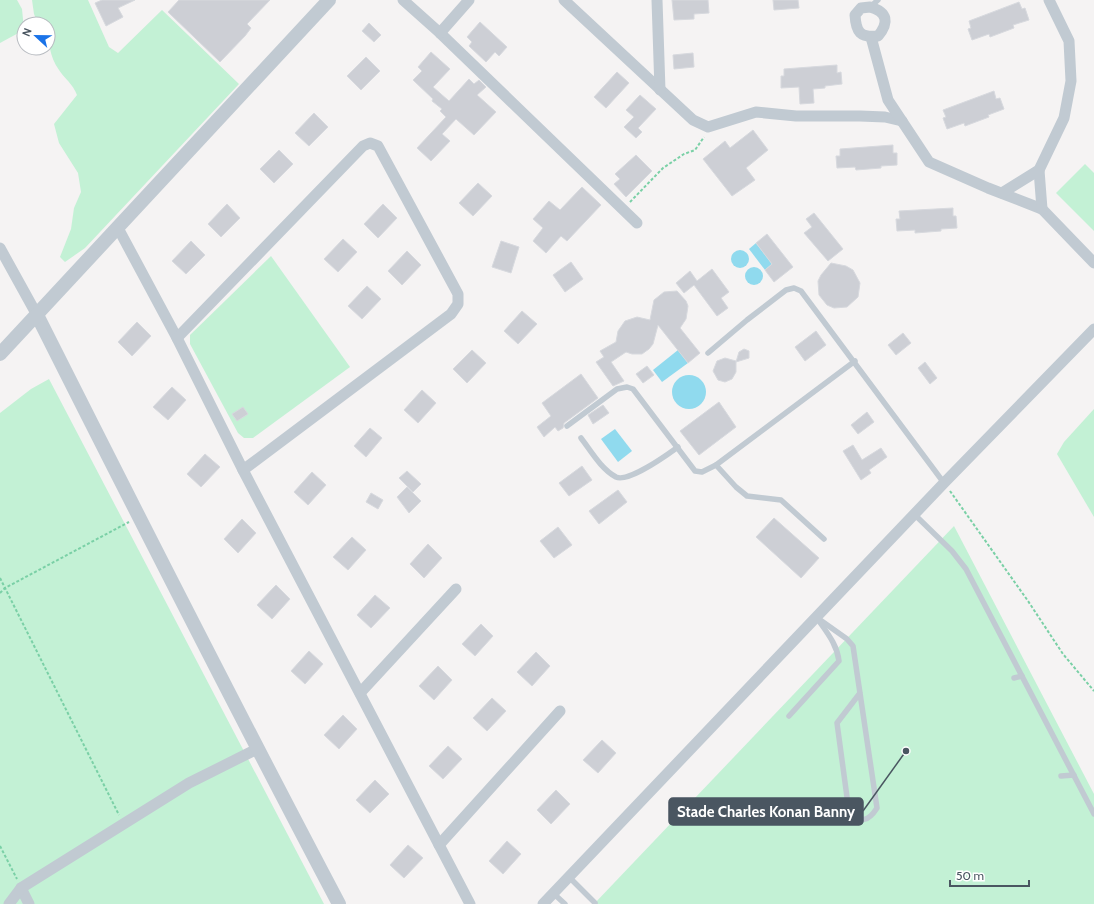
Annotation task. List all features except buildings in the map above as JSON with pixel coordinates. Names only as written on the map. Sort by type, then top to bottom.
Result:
[{"type":"street","points":[[0,354],[329,0]]},
{"type":"street","points":[[403,0],[440,33],[636,223]]},
{"type":"street","points":[[440,33],[468,0]]},
{"type":"street","points":[[564,0],[693,120],[708,127],[756,112],[796,116],[885,117],[902,121]]},
{"type":"street","points":[[657,0],[659,14],[658,51],[660,90]]},
{"type":"street","points":[[1002,193],[1039,170],[1063,123],[1071,81],[1069,41],[1049,0]]},
{"type":"street","points":[[874,3],[884,14],[885,22],[884,29],[878,36],[871,37],[862,34],[856,28],[855,15],[861,8],[874,3]]},
{"type":"street","points":[[871,37],[888,100],[929,162],[1042,209],[1094,263]]},
{"type":"street","points":[[177,338],[364,146],[370,143],[378,146],[458,294],[458,304],[444,318],[244,470]]},
{"type":"street","points":[[1039,170],[1042,209]]},
{"type":"street","points":[[118,228],[177,338],[470,904]]},
{"type":"street","points":[[0,248],[37,315],[138,517],[257,749],[339,904]]},
{"type":"street","points":[[543,904],[914,514],[1094,329]]},
{"type":"street","points":[[360,693],[456,589]]},
{"type":"street","points":[[439,845],[560,711]]},
{"type":"street","points":[[9,904],[21,888],[189,783],[257,749]]},
{"type":"street","points":[[21,888],[29,904]]},
{"type":"lane","points":[[708,353],[786,290],[794,288],[801,291],[855,361],[944,483]]},
{"type":"lane","points":[[567,426],[617,389],[627,387],[633,389],[695,471],[702,472],[716,465],[855,361]]},
{"type":"lane","points":[[581,438],[607,471],[618,478],[628,478],[678,447]]},
{"type":"lane","points":[[716,465],[736,487],[747,496],[781,500],[824,539]]},
{"type":"lane","points":[[914,514],[952,551],[966,569],[1094,814]]},
{"type":"lane","points":[[816,617],[847,639],[853,646],[860,693],[877,808],[872,816],[866,819],[856,819],[849,812],[837,722],[860,693]]},
{"type":"lane","points":[[789,716],[839,661],[834,643],[816,617]]},
{"type":"lane","points":[[1014,678],[1022,676]]},
{"type":"lane","points":[[1061,776],[1074,775]]},
{"type":"lane","points":[[569,877],[595,903]]},
{"type":"lane","points":[[553,894],[565,904]]},
{"type":"path","points":[[624,211],[634,197],[663,168],[684,154],[695,150],[706,134],[708,127]]},
{"type":"path","points":[[944,483],[1028,601],[1063,654],[1094,691]]},
{"type":"path","points":[[0,593],[5,588],[138,517]]},
{"type":"path","points":[[0,578],[124,824]]},
{"type":"path","points":[[0,846],[21,888]]},
{"type":"green space","points":[[0,0],[17,0],[22,9],[23,16],[16,16],[16,34],[0,43]]},
{"type":"green space","points":[[32,0],[88,0],[109,47],[118,53],[162,10],[239,84],[85,248],[65,262],[60,257],[71,229],[74,208],[81,192],[78,173],[59,143],[54,124],[77,95],[61,73],[52,56],[56,56],[56,16],[35,16]]},
{"type":"green space","points":[[1085,164],[1094,173],[1094,231],[1056,193]]},
{"type":"green space","points":[[271,256],[350,367],[253,438],[244,438],[238,433],[190,344],[190,335]]},
{"type":"green space","points":[[49,379],[324,904],[0,904],[0,413],[31,389]]},
{"type":"green space","points":[[1094,409],[1094,517],[1057,454],[1064,442]]},
{"type":"green space","points":[[954,526],[1094,794],[1094,904],[594,904]]},
{"type":"water","points":[[756,243],[772,264],[765,270],[749,249]]},
{"type":"water","points":[[740,250],[746,253],[749,259],[746,265],[740,268],[734,265],[731,259],[734,253]]},
{"type":"water","points":[[754,267],[760,270],[763,276],[760,282],[754,285],[748,282],[745,276],[748,270]]},
{"type":"water","points":[[678,350],[688,363],[662,382],[653,370]]},
{"type":"water","points":[[692,375],[701,380],[705,385],[705,399],[701,404],[696,408],[686,409],[682,408],[673,399],[672,389],[673,385],[682,376]]},
{"type":"water","points":[[615,429],[632,451],[618,462],[601,439]]},
{"type":"place","name":"Stade Charles Konan Banny","points":[[906,751]]}]
